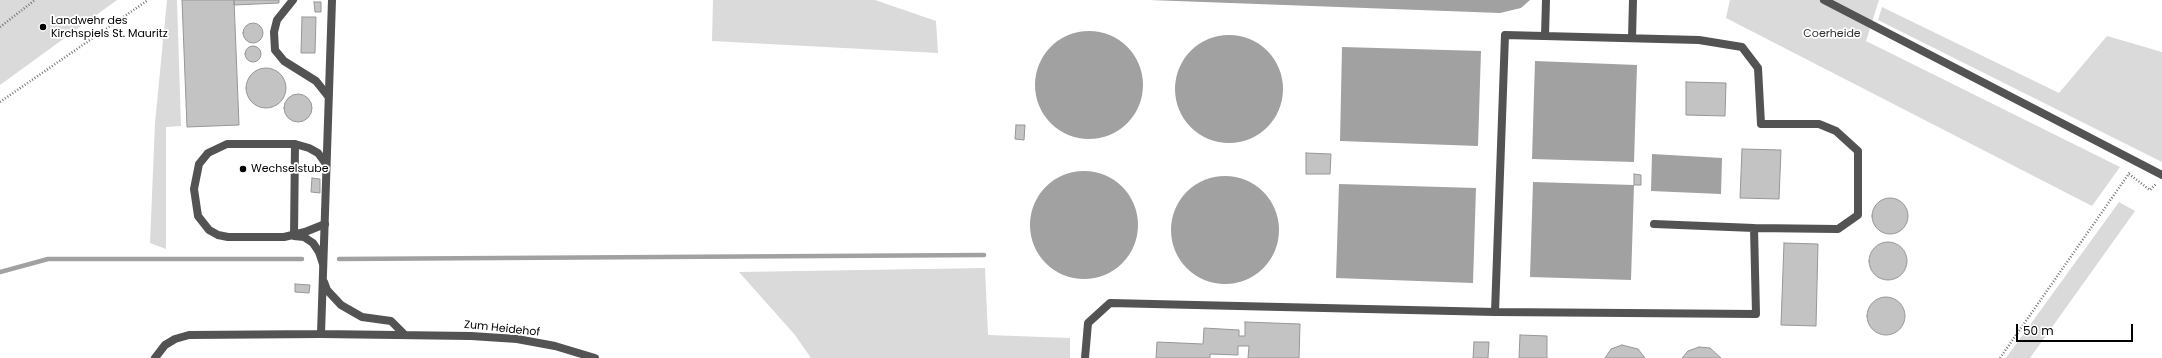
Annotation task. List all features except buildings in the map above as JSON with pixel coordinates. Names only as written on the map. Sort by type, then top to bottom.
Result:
[{"type":"street","points":[[293,0],[277,20],[274,32],[275,50],[284,61],[316,81],[328,96]]},
{"type":"street","points":[[321,334],[332,0]]},
{"type":"street","points":[[1545,36],[1546,0]]},
{"type":"street","points":[[1632,38],[1633,0]]},
{"type":"street","points":[[1824,0],[2137,162],[2160,179]]},
{"type":"street","points":[[1496,312],[1505,35],[1699,40],[1742,47],[1758,68],[1761,124],[1819,124],[1836,131],[1858,151],[1858,215],[1838,229],[1754,228],[1654,224]]},
{"type":"street","points":[[323,266],[319,252],[313,243],[304,237],[228,237],[218,235],[209,230],[198,216],[194,189],[199,164],[208,154],[227,144],[295,144],[309,148],[318,153],[326,164]]},
{"type":"street","points":[[294,236],[295,144]]},
{"type":"street","points":[[294,236],[325,224]]},
{"type":"street","points":[[1085,358],[1088,323],[1110,303],[1496,312],[1756,314],[1754,228]]},
{"type":"street","points":[[323,280],[328,290],[341,305],[362,317],[390,321],[405,335]]},
{"type":"street","name":"Zum Heidehof","points":[[155,358],[165,345],[175,339],[189,335],[321,334],[471,336],[517,339],[555,346],[595,358]]},
{"type":"path","points":[[0,27],[35,0]]},
{"type":"path","points":[[0,102],[148,0]]},
{"type":"path","points":[[2000,358],[2137,162]]},
{"type":"path","points":[[2129,174],[2150,190],[2160,179]]},
{"type":"green space","points":[[0,0],[117,0],[0,85]]},
{"type":"green space","points":[[167,0],[177,0],[181,126],[166,127],[166,249],[150,243],[155,123]]},
{"type":"green space","points":[[713,0],[875,0],[936,21],[938,53],[712,41]]},
{"type":"green space","name":"Coerheide","points":[[1730,0],[1879,0],[1866,41],[2120,167],[2092,206],[1726,18]]},
{"type":"green space","points":[[1882,7],[2059,93],[2107,36],[2162,52],[2162,162],[1878,20]]},
{"type":"green space","points":[[2119,202],[2135,211],[2030,358],[2006,358]]},
{"type":"green space","points":[[985,268],[988,335],[1070,338],[1070,358],[811,358],[795,335],[739,272]]},
{"type":"shaded area","points":[[1150,0],[1530,0],[1521,8],[1500,13]]},
{"type":"shaded area","points":[[1089,31],[1110,35],[1127,47],[1139,64],[1143,85],[1139,106],[1127,123],[1110,135],[1089,139],[1068,135],[1051,123],[1039,106],[1035,85],[1039,64],[1051,47],[1068,35]]},
{"type":"shaded area","points":[[1229,35],[1250,39],[1267,51],[1279,68],[1283,89],[1279,110],[1267,127],[1250,139],[1229,143],[1208,139],[1191,127],[1179,110],[1175,89],[1179,68],[1191,51],[1208,39]]},
{"type":"shaded area","points":[[1342,47],[1481,51],[1478,146],[1340,141]]},
{"type":"shaded area","points":[[1535,61],[1637,65],[1634,162],[1532,159]]},
{"type":"shaded area","points":[[1652,154],[1722,158],[1721,194],[1651,191]]},
{"type":"shaded area","points":[[1084,171],[1105,175],[1122,187],[1134,204],[1138,225],[1134,246],[1122,263],[1105,275],[1084,279],[1063,275],[1046,263],[1034,246],[1030,225],[1034,204],[1046,187],[1063,175]]},
{"type":"shaded area","points":[[1225,176],[1246,180],[1263,192],[1275,209],[1279,230],[1275,251],[1263,268],[1246,280],[1225,284],[1204,280],[1187,268],[1175,251],[1171,230],[1175,209],[1187,192],[1204,180]]},
{"type":"shaded area","points":[[1533,182],[1634,185],[1631,280],[1530,277]]},
{"type":"shaded area","points":[[1339,184],[1476,188],[1473,283],[1336,278]]},
{"type":"waterway","points":[[339,259],[984,255]]},
{"type":"waterway","points":[[0,272],[48,259],[302,259]]},
{"type":"place","name":"Landwehr des Kirchspiels St. Mauritz","points":[[43,27]]},
{"type":"place","name":"Wechselstube","points":[[243,169]]}]
